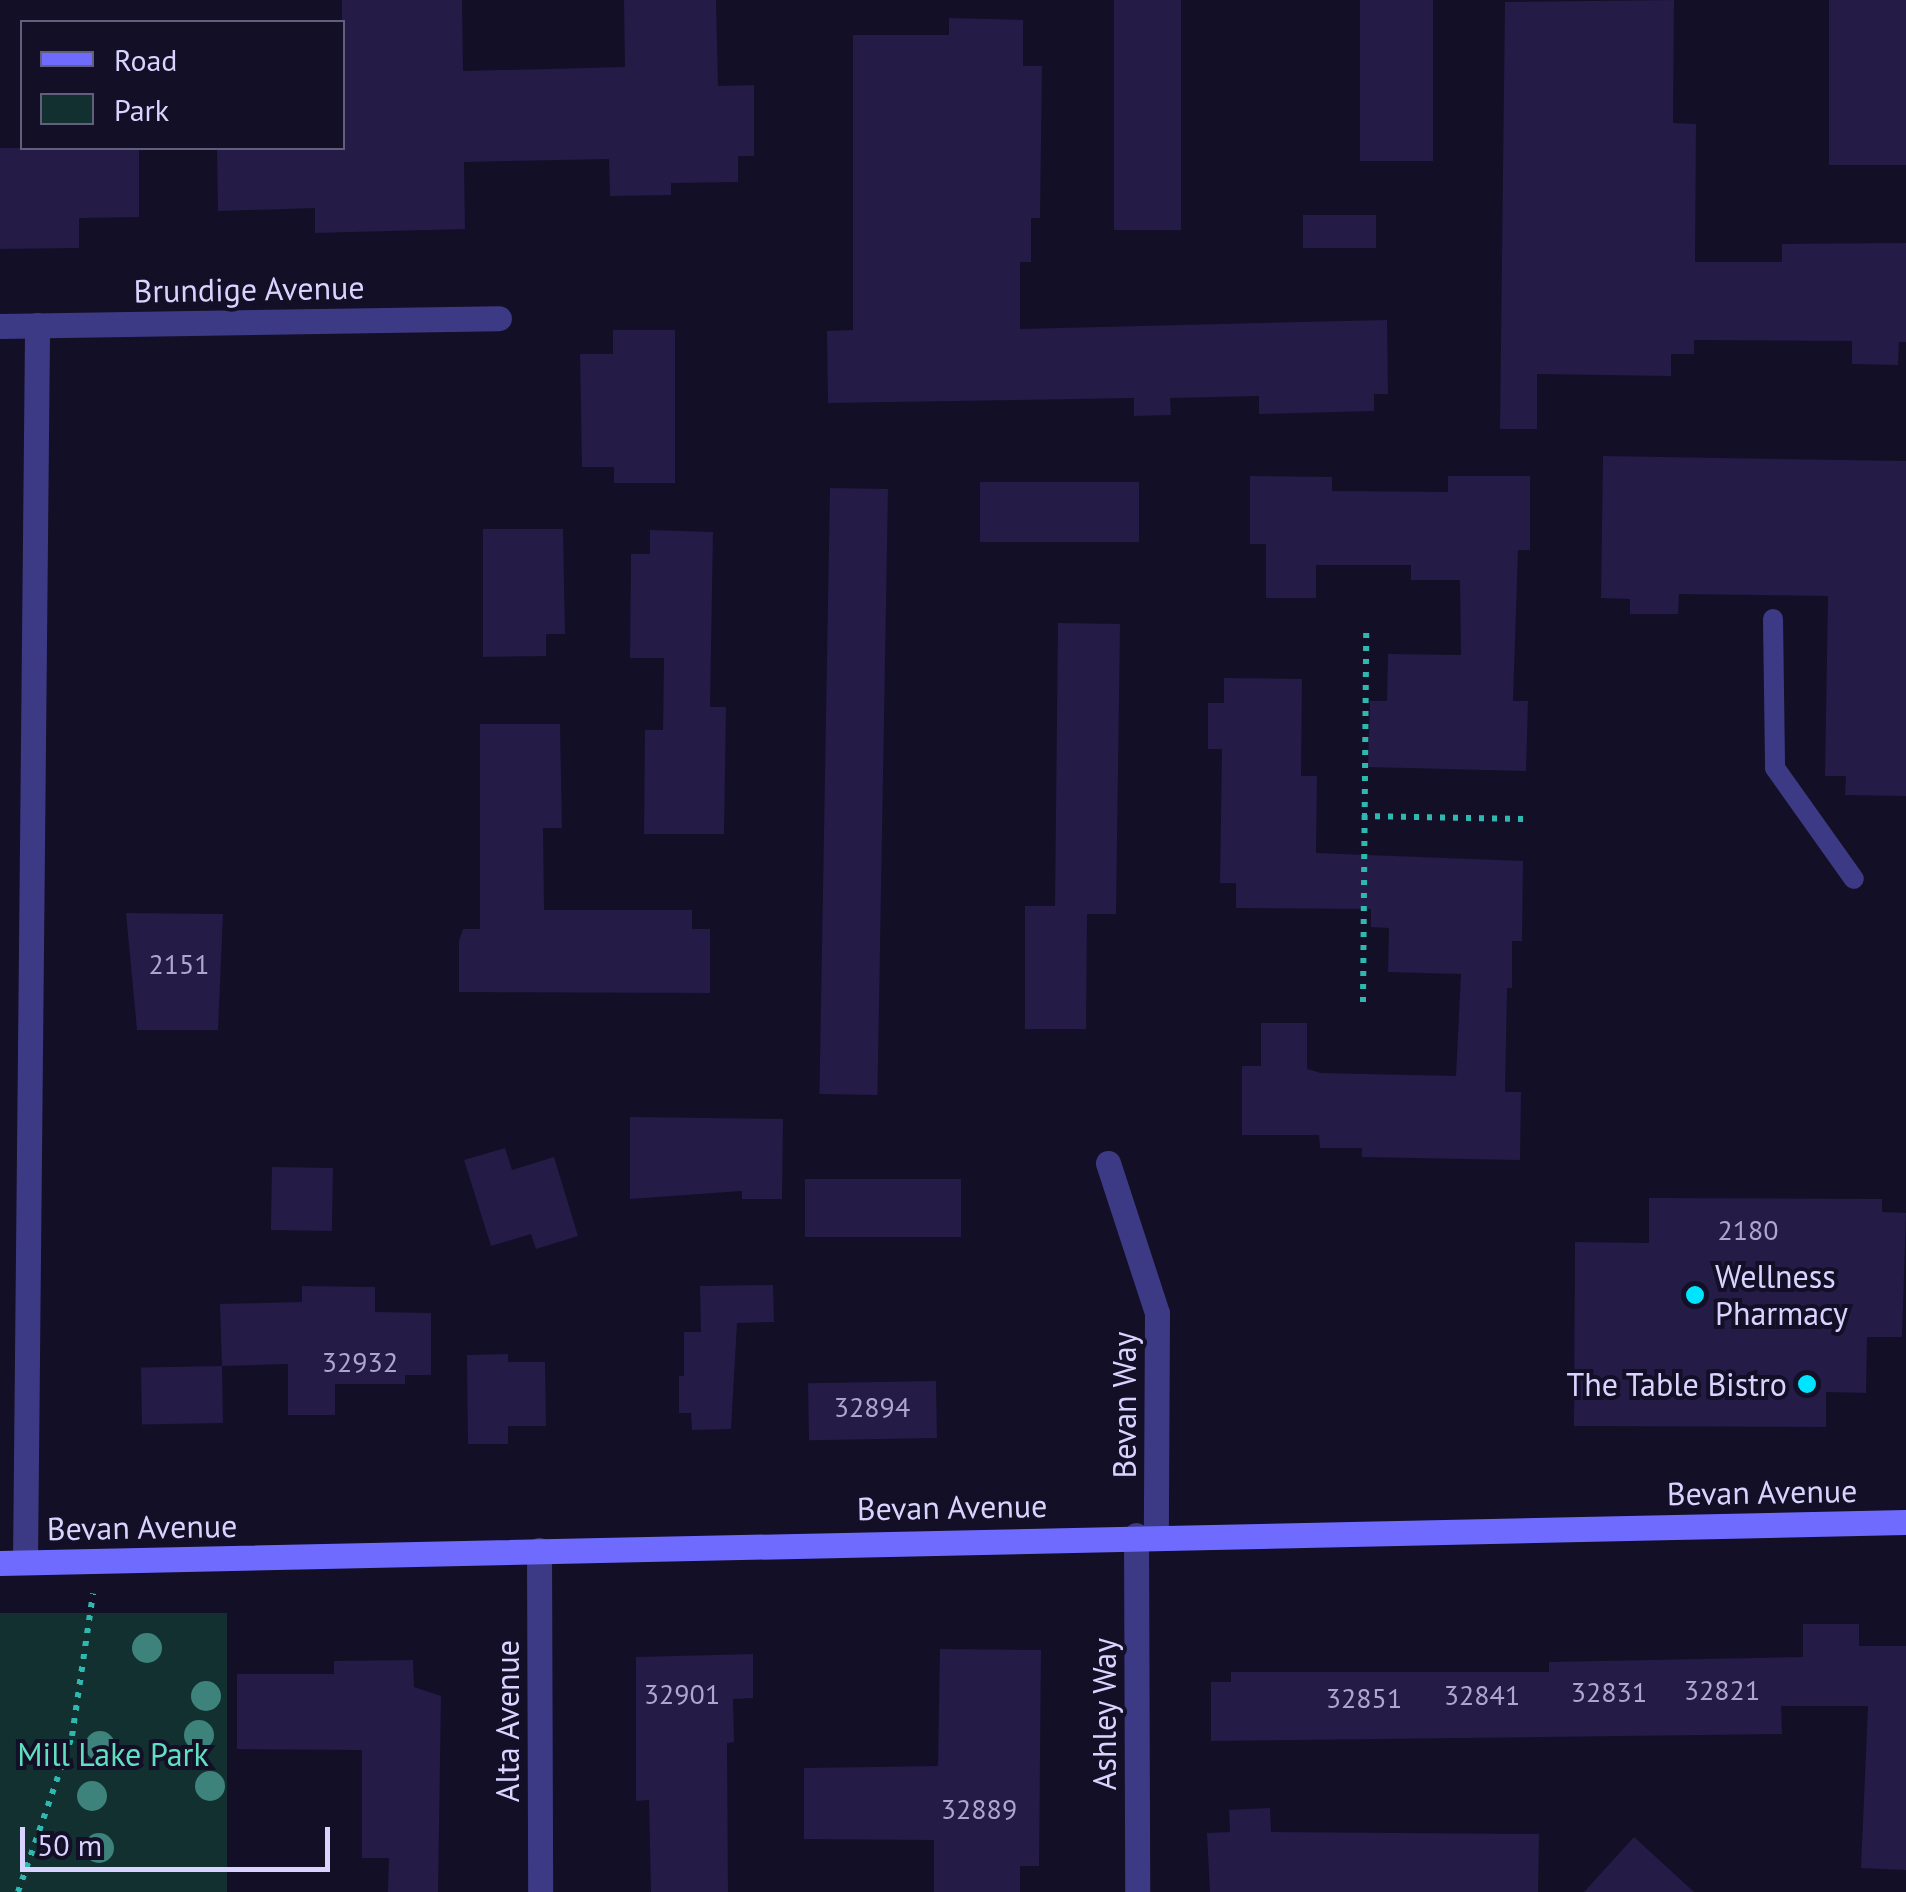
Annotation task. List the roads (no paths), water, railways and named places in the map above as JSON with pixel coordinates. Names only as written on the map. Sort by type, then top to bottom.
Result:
[{"type":"street","name":"Brundige Avenue","points":[[0,326],[498,318]]},
{"type":"street","points":[[12,1562],[37,325]]},
{"type":"street","name":"Bevan Way","points":[[1108,1163],[1157,1312],[1146,1536]]},
{"type":"street","name":"Bevan Avenue","points":[[12,1562],[1906,1522]]},
{"type":"street","name":"Ashley Way","points":[[1137,1892],[1146,1536]]},
{"type":"street","name":"Alta Avenue","points":[[539,1550],[540,1892]]},
{"type":"lane","points":[[1773,619],[1775,768],[1854,878]]},
{"type":"place","name":"Wellness Pharmacy","points":[[1695,1295]]},
{"type":"place","name":"The Table Bistro","points":[[1807,1384]]},
{"type":"park label","name":"Mill Lake Park","points":[[113,1754]]}]
